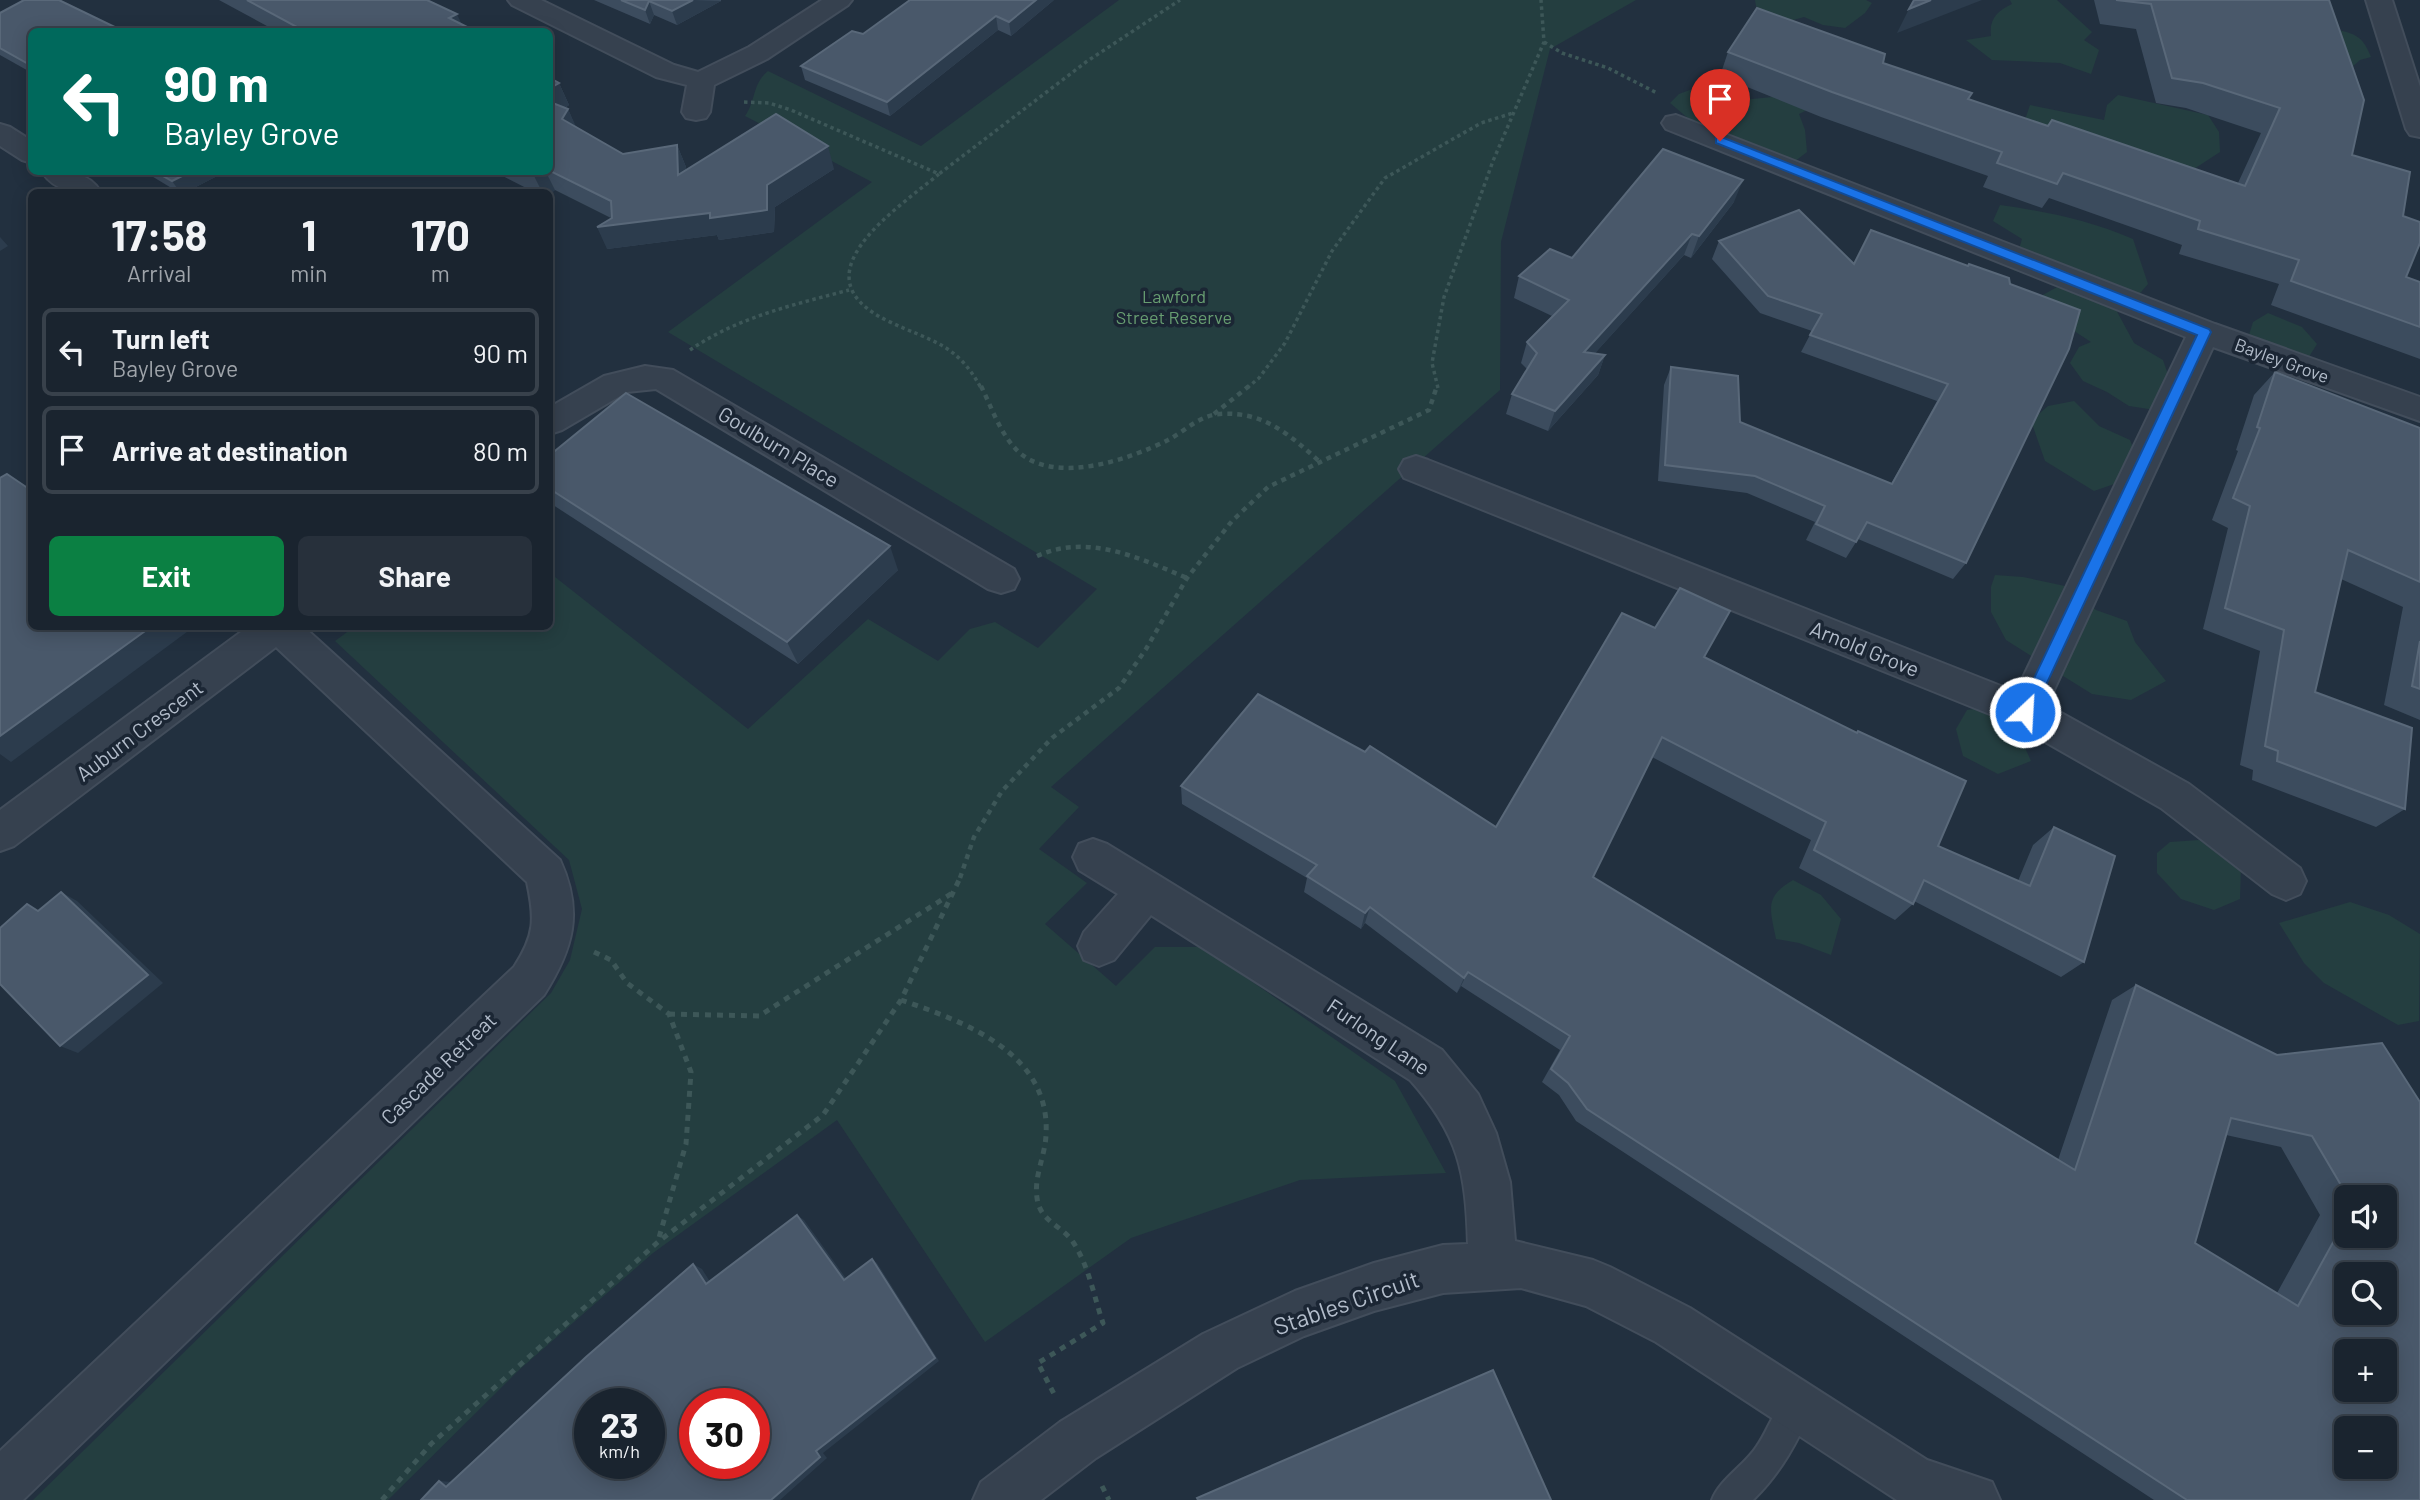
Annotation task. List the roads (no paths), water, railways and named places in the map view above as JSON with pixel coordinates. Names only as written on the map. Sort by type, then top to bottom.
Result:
[{"type":"street","points":[[521,0],[665,71],[701,81],[758,53],[838,0]]},
{"type":"street","points":[[2379,0],[2420,129]]},
{"type":"street","points":[[696,112],[701,81]]},
{"type":"street","name":"Bayley Grove","points":[[1676,123],[2204,332],[2420,409]]},
{"type":"street","points":[[0,134],[28,152]]},
{"type":"street","points":[[62,175],[82,189]]},
{"type":"street","points":[[2025,712],[2204,332]]},
{"type":"street","name":"Goulburn Place","points":[[553,420],[618,381],[640,376],[662,377],[1002,579]]},
{"type":"street","name":"Arnold Grove","points":[[1416,470],[2025,712],[2175,796],[2286,881]]},
{"type":"street","name":"Auburn Crescent","points":[[0,833],[273,630]]},
{"type":"street","name":"Cascade Retreat","points":[[0,1486],[529,981],[549,952],[556,920],[546,873],[282,630]]},
{"type":"street","name":"Furlong Lane","points":[[1093,857],[1398,1046],[1426,1065],[1447,1084],[1464,1112],[1480,1151],[1490,1192],[1492,1266]]},
{"type":"street","points":[[1100,946],[1147,890]]},
{"type":"street","name":"Stables Circuit","points":[[999,1500],[1078,1440],[1220,1351],[1295,1315],[1374,1287],[1432,1272],[1521,1264],[1593,1283],[1673,1325],[1914,1482],[1974,1500]]},
{"type":"lane","points":[[1728,1500],[1753,1480],[1775,1451],[1797,1406]]},
{"type":"park label","name":"Lawford Street Reserve","points":[[1174,306]]}]
